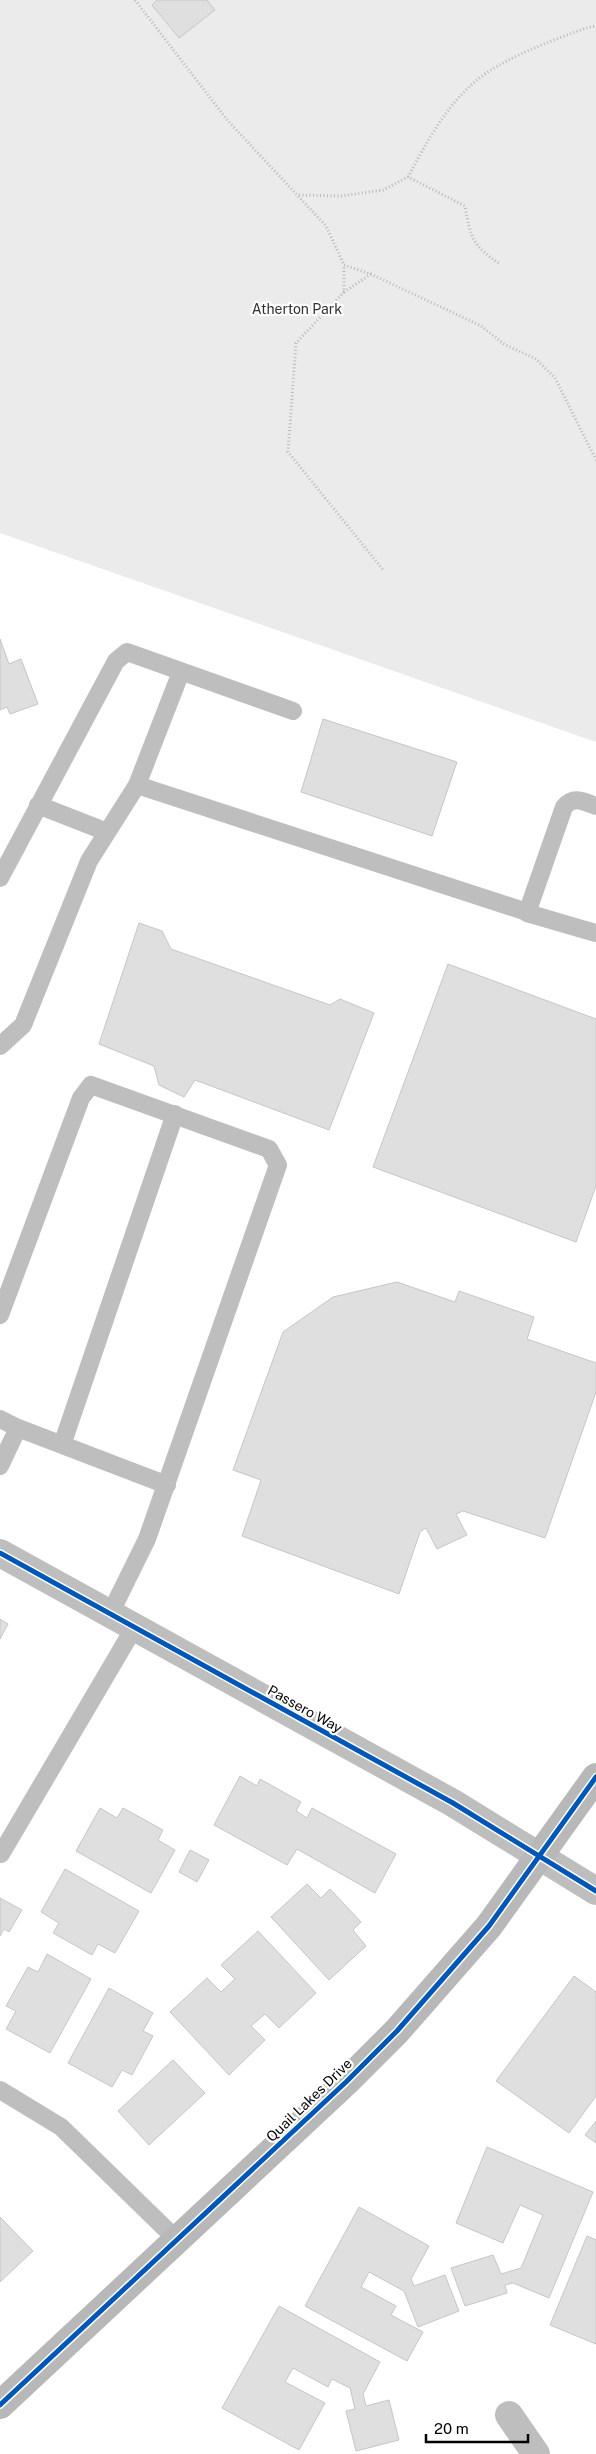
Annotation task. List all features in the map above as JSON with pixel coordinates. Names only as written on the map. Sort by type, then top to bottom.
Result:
[{"type":"main road","name":"Quail Lakes Drive","points":[[0,2405],[397,2031],[489,1926],[540,1858],[596,1777]]},
{"type":"street","name":"Passero Way","points":[[0,1553],[453,1803],[596,1891]]},
{"type":"street","points":[[509,2415],[536,2454]]},
{"type":"lane","points":[[0,878],[116,661],[127,652],[293,711]]},
{"type":"lane","points":[[0,1046],[23,1025],[89,861],[137,785],[181,672]]},
{"type":"lane","points":[[137,785],[596,933]]},
{"type":"lane","points":[[527,912],[564,807],[569,801],[575,799],[596,806]]},
{"type":"lane","points":[[38,805],[107,832]]},
{"type":"lane","points":[[0,1315],[81,1098],[90,1086],[175,1114],[269,1149],[278,1165],[148,1539],[110,1614]]},
{"type":"lane","points":[[62,1445],[175,1114]]},
{"type":"lane","points":[[0,1419],[18,1428],[167,1485]]},
{"type":"lane","points":[[0,1466],[18,1428]]},
{"type":"lane","points":[[1,1854],[134,1628]]},
{"type":"lane","points":[[0,2090],[61,2127],[177,2240]]},
{"type":"path","points":[[136,0],[228,121],[326,226],[344,264],[344,292]]},
{"type":"path","points":[[298,195],[342,196],[383,190],[408,177],[431,134],[457,100],[490,71],[534,48],[596,26]]},
{"type":"path","points":[[408,177],[465,206],[471,237],[482,252],[500,264]]},
{"type":"path","points":[[344,264],[371,274],[481,326],[504,344],[536,359],[555,378],[596,460]]},
{"type":"path","points":[[371,274],[344,292],[296,343],[288,452],[384,571]]},
{"type":"green space","name":"Atherton Park","points":[[0,0],[596,0],[596,742],[0,533]]},
{"type":"building","points":[[157,0],[207,0],[215,10],[179,38],[152,5]]},
{"type":"building","points":[[0,639],[9,664],[21,659],[38,704],[10,714],[7,707],[0,710]]},
{"type":"building","points":[[323,719],[457,762],[432,836],[301,792]]},
{"type":"building","points":[[139,923],[162,931],[171,949],[330,1005],[340,999],[374,1013],[329,1130],[195,1080],[184,1097],[159,1085],[154,1066],[99,1044]]},
{"type":"building","points":[[448,964],[596,1019],[596,1186],[576,1242],[373,1167]]},
{"type":"building","points":[[397,1282],[455,1302],[459,1291],[534,1317],[527,1339],[596,1363],[596,1392],[545,1538],[463,1511],[456,1514],[467,1535],[437,1549],[426,1528],[420,1532],[399,1594],[242,1536],[261,1480],[233,1470],[283,1332],[333,1297]]},
{"type":"building","points":[[0,1619],[8,1624],[0,1639]]},
{"type":"building","points":[[240,1776],[257,1786],[260,1779],[301,1802],[296,1811],[307,1818],[312,1808],[396,1854],[375,1893],[297,1849],[287,1865],[214,1825]]},
{"type":"building","points":[[100,1808],[117,1818],[123,1808],[163,1830],[158,1840],[175,1850],[151,1893],[76,1851]]},
{"type":"building","points":[[190,1850],[209,1860],[197,1882],[179,1872]]},
{"type":"building","points":[[65,1869],[139,1911],[115,1953],[98,1944],[92,1955],[53,1933],[59,1923],[41,1912]]},
{"type":"building","points":[[307,1884],[321,1898],[330,1889],[361,1922],[353,1930],[366,1946],[329,1980],[271,1917]]},
{"type":"building","points":[[0,1898],[22,1910],[9,1932],[4,1929],[0,1936]]},
{"type":"building","points":[[258,1931],[316,1993],[279,2028],[265,2014],[251,2026],[265,2040],[229,2075],[170,2012],[207,1978],[221,1992],[235,1979],[221,1965]]},
{"type":"building","points":[[47,1954],[91,1979],[50,2053],[6,2029],[16,2011],[6,2006],[28,1967],[38,1972]]},
{"type":"building","points":[[574,1976],[596,1992],[596,2096],[569,2133],[496,2081]]},
{"type":"building","points":[[109,1988],[153,2013],[143,2031],[153,2036],[132,2075],[122,2070],[112,2087],[68,2063]]},
{"type":"building","points":[[173,2060],[205,2093],[149,2145],[118,2111]]},
{"type":"building","points":[[596,2121],[596,2143],[585,2135]]},
{"type":"building","points":[[487,2147],[593,2192],[549,2298],[513,2283],[505,2285],[507,2293],[465,2306],[451,2268],[493,2255],[501,2274],[521,2268],[543,2215],[520,2205],[503,2243],[456,2223]]},
{"type":"building","points":[[359,2207],[429,2246],[411,2279],[414,2286],[445,2275],[459,2311],[418,2327],[404,2291],[369,2272],[361,2287],[396,2306],[391,2315],[423,2332],[407,2361],[305,2306]]},
{"type":"building","points":[[0,2217],[33,2251],[0,2282]]},
{"type":"building","points":[[587,2236],[596,2240],[596,2344],[550,2325]]},
{"type":"building","points":[[279,2306],[380,2362],[363,2394],[366,2406],[389,2400],[399,2440],[356,2451],[346,2411],[355,2409],[350,2388],[332,2379],[328,2387],[293,2368],[285,2382],[325,2403],[299,2450],[222,2408]]},
{"type":"cycle path","points":[[0,1553],[453,1803],[596,1891]]},
{"type":"cycle path","points":[[0,2405],[346,2082],[397,2031],[489,1926],[596,1777]]}]
